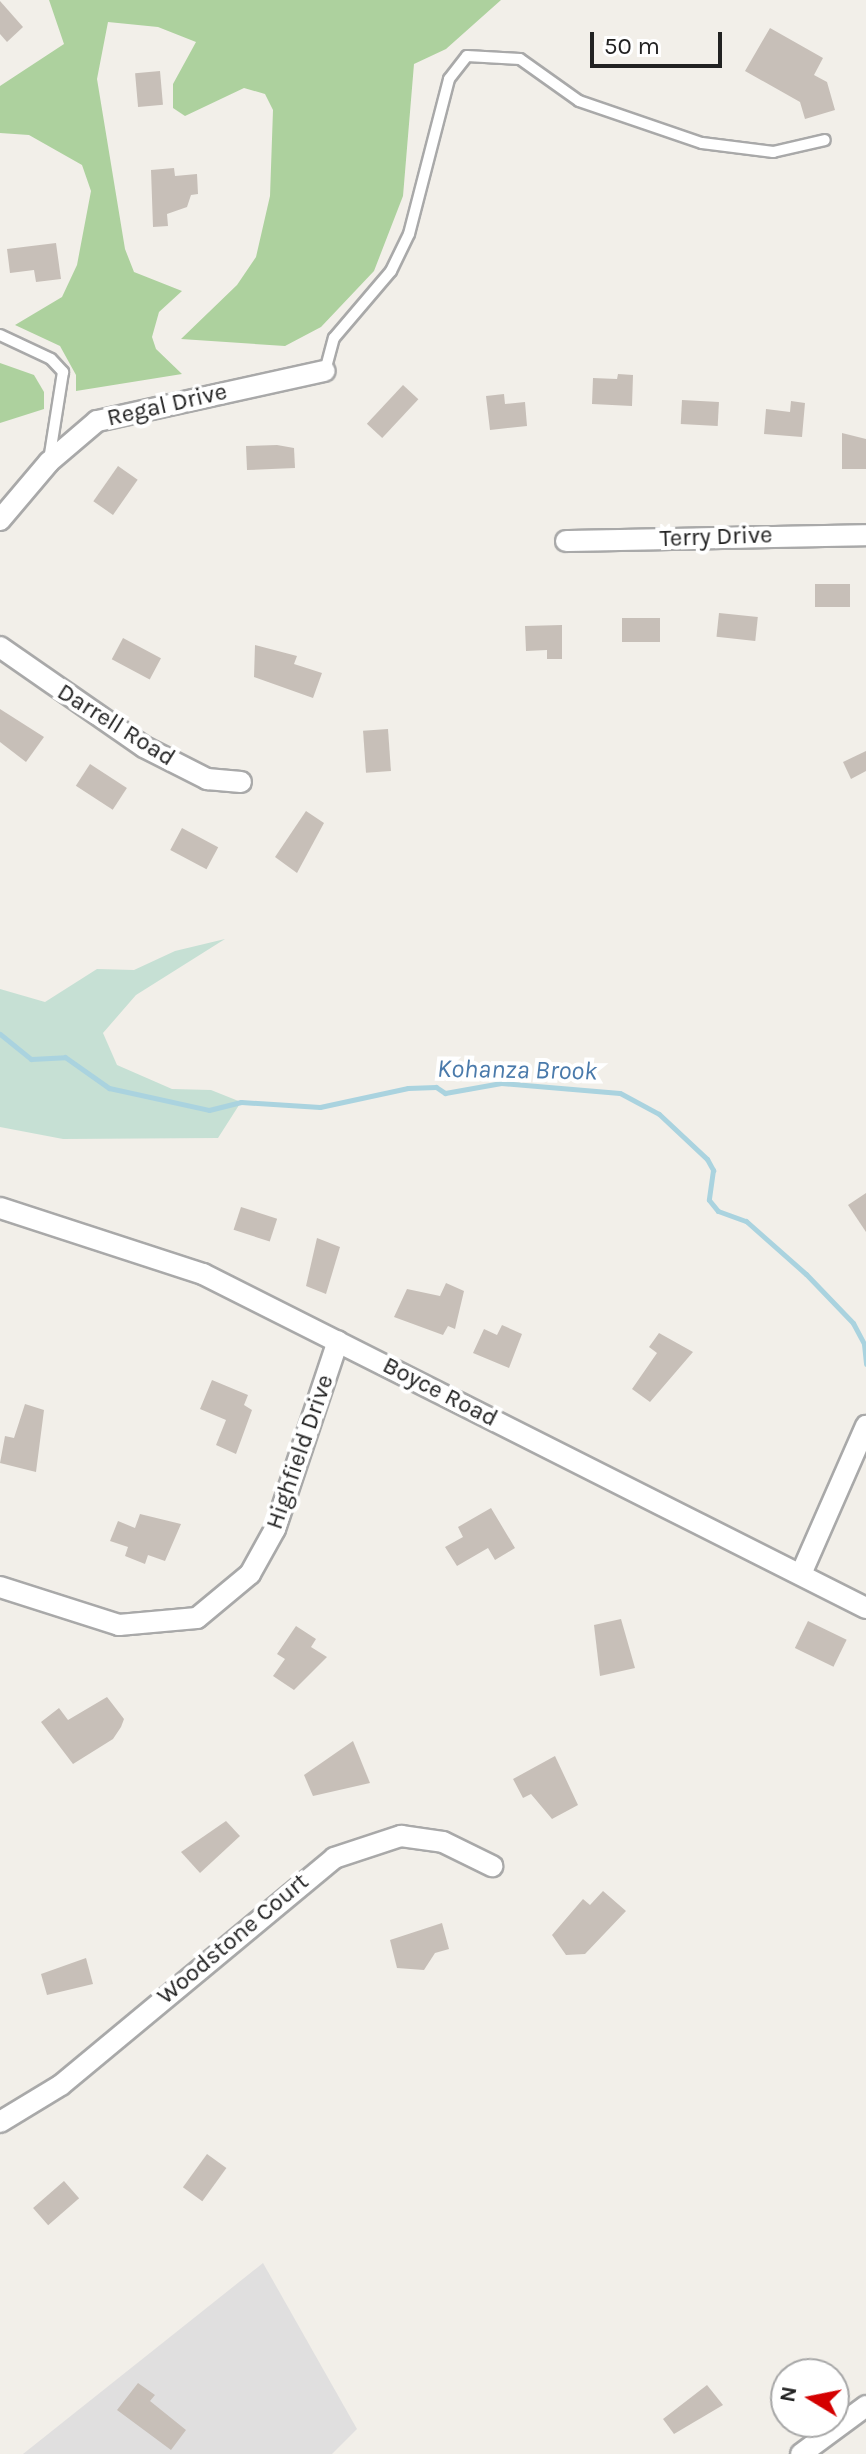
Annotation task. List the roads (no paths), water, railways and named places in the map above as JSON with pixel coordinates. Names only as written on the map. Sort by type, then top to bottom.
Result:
[{"type":"street","name":"Regal Drive","points":[[0,520],[49,462],[97,421],[325,371]]},
{"type":"street","name":"Terry Drive","points":[[566,541],[866,535]]},
{"type":"street","name":"Darrell Road","points":[[0,647],[144,747],[207,779],[241,782]]},
{"type":"street","name":"Boyce Road","points":[[0,1208],[203,1274],[866,1608]]},
{"type":"street","name":"Highfield Drive","points":[[0,1587],[119,1625],[197,1618],[250,1574],[275,1529],[338,1341]]},
{"type":"street","points":[[801,1574],[866,1426]]},
{"type":"street","name":"Woodstone Court","points":[[0,2122],[61,2085],[334,1858],[401,1836],[443,1842],[492,1866]]},
{"type":"street","points":[[801,2454],[866,2406]]},
{"type":"lane","points":[[325,371],[334,338],[391,271],[409,234],[449,79],[467,56],[520,59],[579,101],[702,143],[773,152],[825,140]]},
{"type":"lane","points":[[0,335],[51,359],[63,372],[49,462]]},
{"type":"waterway","name":"Kohanza Brook","points":[[0,1034],[31,1059],[65,1057],[109,1088],[209,1110],[241,1102],[320,1107],[408,1088],[436,1087],[445,1093],[501,1083],[620,1093],[659,1114],[707,1159],[713,1170],[709,1200],[718,1211],[746,1221],[806,1274],[853,1323],[864,1344],[866,1364]]}]
